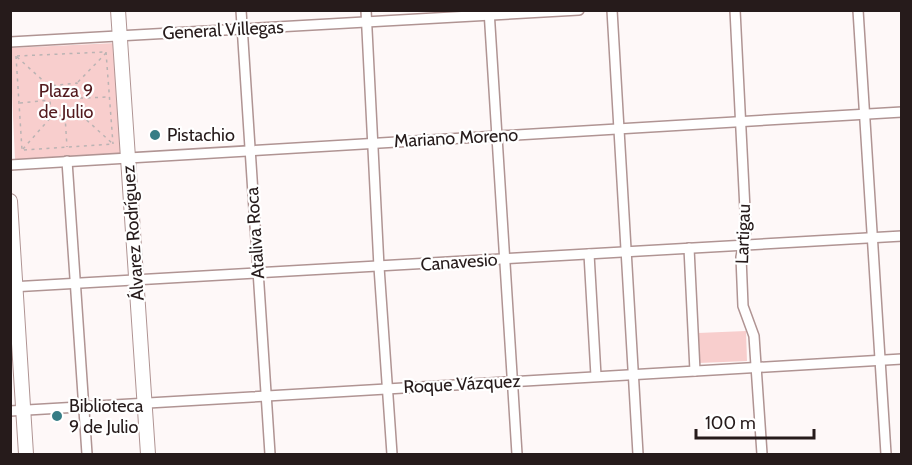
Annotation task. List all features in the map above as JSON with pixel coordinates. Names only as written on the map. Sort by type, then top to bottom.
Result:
[{"type":"main road","name":"Álvarez Rodríguez","points":[[118,10],[148,454]]},
{"type":"main road","points":[[10,201],[17,410],[26,454]]},
{"type":"street","name":"Ataliva Roca","points":[[242,10],[270,454]]},
{"type":"street","points":[[366,10],[379,267],[392,454]]},
{"type":"street","name":"General Villegas","points":[[10,42],[489,13],[579,10]]},
{"type":"street","points":[[612,10],[638,454]]},
{"type":"street","name":"Lartigau","points":[[735,10],[746,230],[743,244],[743,306],[754,331],[762,454]]},
{"type":"street","points":[[858,10],[886,454]]},
{"type":"street","points":[[489,13],[517,454]]},
{"type":"street","name":"Mariano Moreno","points":[[10,165],[902,112]]},
{"type":"street","points":[[67,161],[87,454]]},
{"type":"street","name":"Canavesio","points":[[13,287],[902,236]]},
{"type":"street","points":[[689,248],[695,371]]},
{"type":"street","points":[[589,254],[596,376]]},
{"type":"street","name":"Roque Vázquez","points":[[17,410],[902,359]]},
{"type":"path","points":[[16,56],[106,52]]},
{"type":"path","points":[[49,86],[77,83],[106,52]]},
{"type":"path","points":[[106,52],[113,144]]},
{"type":"path","points":[[16,56],[49,86],[50,100],[51,116],[22,150]]},
{"type":"path","points":[[16,56],[22,150]]},
{"type":"path","points":[[77,83],[80,114],[113,144]]},
{"type":"path","points":[[79,98],[110,97]]},
{"type":"path","points":[[19,103],[50,100]]},
{"type":"path","points":[[51,116],[80,114]]},
{"type":"path","points":[[65,115],[68,147]]},
{"type":"path","points":[[22,150],[113,144]]},
{"type":"green space","name":"Plaza 9 de Julio","points":[[116,43],[123,154],[15,160],[10,48]]},
{"type":"green space","points":[[746,331],[747,361],[699,363],[698,333]]},
{"type":"place","name":"Pistachio","points":[[155,135]]},
{"type":"place","name":"Biblioteca 9 de Julio","points":[[57,416]]}]
